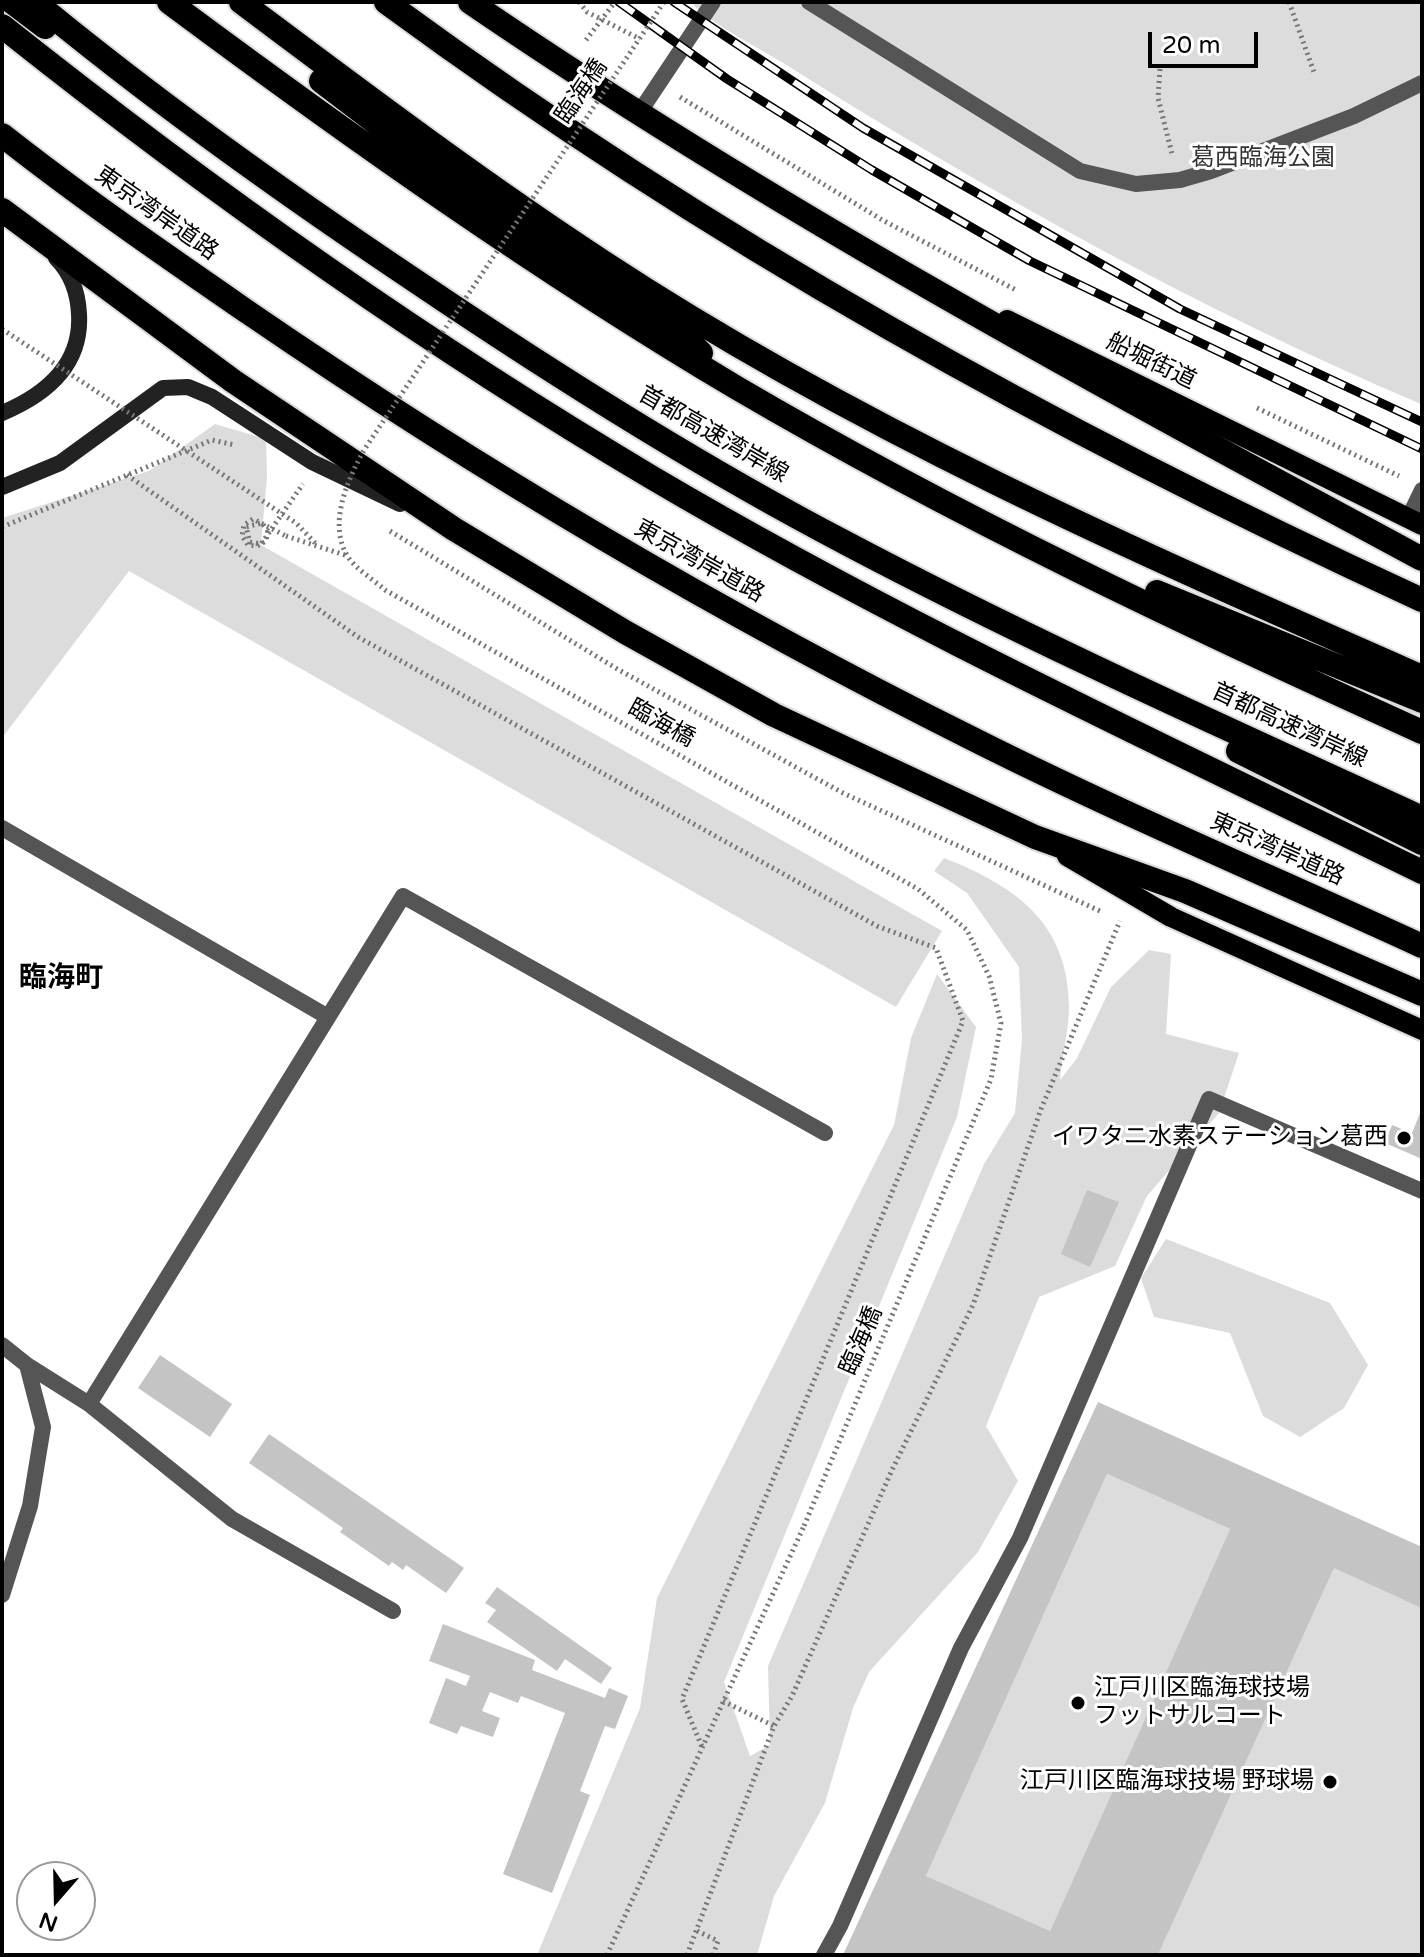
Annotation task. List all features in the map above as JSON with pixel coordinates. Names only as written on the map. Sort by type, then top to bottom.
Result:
[{"type":"highway","points":[[12,2],[114,82],[199,130]]},
{"type":"highway","name":"首都高速湾岸線","points":[[35,2],[199,130],[513,347],[659,438],[840,540],[1017,632],[1422,818]]},
{"type":"highway","name":"首都高速湾岸線","points":[[169,2],[438,198],[737,388],[895,476],[1052,557],[1254,656],[1422,732]]},
{"type":"highway","points":[[227,2],[243,20],[476,199],[677,330],[737,388]]},
{"type":"highway","points":[[241,2],[476,176],[605,264],[757,356],[912,441],[1069,521],[1422,677]]},
{"type":"highway","points":[[386,2],[610,161],[862,315],[1110,449],[1281,535],[1422,600]]},
{"type":"highway","points":[[470,2],[639,113],[857,245],[1131,403],[1422,559]]},
{"type":"highway","points":[[2,26],[173,158],[331,272],[489,376],[664,485],[822,573],[1002,666],[1422,872]]},
{"type":"highway","name":"東京湾岸道路","points":[[2,135],[80,197],[466,456],[625,552],[775,637],[974,740],[1142,820],[1422,946]]},
{"type":"highway","points":[[2,210],[233,381],[454,529],[625,632],[774,715],[1035,837],[1185,891],[1422,994]]},
{"type":"highway","points":[[1052,557],[1156,592],[1422,701]]},
{"type":"highway","points":[[1017,632],[1131,697],[1422,843]]},
{"type":"main road","name":"船堀街道","points":[[857,245],[1415,522]]},
{"type":"main road","points":[[1035,837],[1171,917],[1422,1030]]},
{"type":"street","points":[[2,413],[42,392],[62,375],[75,350],[80,329],[78,296],[65,267],[37,238]]},
{"type":"street","points":[[2,487],[60,463],[163,388],[188,387],[212,397],[312,462],[454,529]]},
{"type":"lane","points":[[639,113],[713,2]]},
{"type":"lane","points":[[809,2],[1080,171],[1136,184],[1180,180],[1211,171],[1354,116],[1422,83]]},
{"type":"lane","points":[[1415,522],[1416,486]]},
{"type":"lane","points":[[2,828],[328,1017]]},
{"type":"lane","points":[[89,1404],[403,896],[825,1133]]},
{"type":"lane","points":[[824,1955],[840,1926],[961,1648],[1020,1538],[1209,1099],[1422,1191]]},
{"type":"lane","points":[[2,1345],[27,1365],[89,1404],[232,1519],[393,1611]]},
{"type":"lane","points":[[2,1595],[30,1506],[43,1427],[27,1365]]},
{"type":"path","points":[[579,2],[587,12],[640,39]]},
{"type":"path","points":[[586,40],[615,2]]},
{"type":"path","name":"臨海橋","points":[[607,1955],[804,1526],[991,1079],[1001,1023],[989,976],[967,930],[918,889],[385,590],[348,556],[339,521],[347,482],[364,450],[664,2]]},
{"type":"path","points":[[1289,2],[1315,75]]},
{"type":"path","points":[[1160,69],[1158,98],[1180,180]]},
{"type":"path","points":[[657,83],[884,221],[1024,294]]},
{"type":"path","points":[[2,329],[296,523],[317,545]]},
{"type":"path","points":[[1253,406],[1416,486]]},
{"type":"path","points":[[2,527],[212,440],[238,446]]},
{"type":"path","points":[[306,480],[269,537],[261,544],[250,542],[246,527],[254,522],[262,523],[268,531],[266,541],[257,546],[248,545],[242,536],[244,525],[253,519],[264,521],[286,536],[348,556]]},
{"type":"path","points":[[333,496],[347,504]]},
{"type":"path","points":[[387,529],[619,670],[843,793],[1135,927]]},
{"type":"path","points":[[687,1955],[774,1726],[792,1696],[892,1470],[973,1305],[1041,1109],[1120,921]]},
{"type":"path","points":[[723,1701],[774,1726]]},
{"type":"path","points":[[697,1931],[718,1941],[713,1955]]},
{"type":"green space","name":"葛西臨海公園","points":[[692,2],[1422,2],[1421,404],[1255,329],[1014,202],[718,24]]},
{"type":"green space","points":[[215,424],[266,439],[267,477],[261,545],[942,931],[896,1007],[129,571],[2,738],[2,518],[149,471]]},
{"type":"green space","points":[[944,858],[993,881],[1014,895],[1033,911],[1059,951],[1069,1006],[1060,1080],[1077,1058],[1111,987],[1149,950],[1171,954],[1166,1034],[1239,1053],[1219,1113],[1147,1196],[1115,1266],[1039,1297],[986,1426],[1018,1481],[978,1552],[869,1672],[853,1708],[825,1803],[774,1896],[757,1955],[537,1955],[640,1708],[657,1598],[894,1125],[911,1038],[937,974],[976,1027],[957,1117],[724,1682],[750,1756],[770,1745],[768,1666],[984,1164],[1015,1113],[1022,1040],[1019,967],[967,893],[934,871]]},
{"type":"green space","points":[[1166,1239],[1330,1303],[1368,1365],[1344,1408],[1300,1437],[1263,1416],[1230,1333],[1154,1317],[1141,1278]]},
{"type":"green space","points":[[1098,1419],[1422,1565],[1422,1955],[1158,1955],[1333,1570],[1102,1464],[914,1887],[941,1883],[926,1876],[1107,1474],[1230,1529],[1050,1931],[854,1955]]},
{"type":"building","name":"イワタニ水素ステーション葛西","points":[[1422,1108],[1422,1159],[1385,1143],[1392,1125],[1412,1133]]},
{"type":"building","points":[[1087,1190],[1119,1202],[1090,1267],[1061,1254]]},
{"type":"building","points":[[160,1355],[232,1404],[210,1437],[138,1388]]},
{"type":"building","points":[[1098,1402],[1422,1547],[1422,1608],[1334,1568],[1158,1955],[843,1955]],"holes":[[[1107,1474],[1230,1529],[1050,1931],[926,1876]]]},
{"type":"building","points":[[269,1434],[464,1568],[446,1593],[406,1565],[403,1570],[392,1562],[389,1566],[340,1532],[343,1528],[249,1463]]},
{"type":"building","points":[[497,1587],[612,1668],[601,1684],[565,1659],[557,1671],[487,1622],[496,1610],[485,1603]]},
{"type":"building","points":[[443,1624],[535,1660],[532,1670],[605,1698],[609,1688],[628,1696],[615,1729],[605,1726],[580,1791],[590,1795],[552,1893],[503,1874],[565,1713],[521,1696],[518,1703],[490,1692],[482,1711],[500,1718],[493,1737],[461,1726],[457,1734],[429,1723],[446,1678],[466,1686],[470,1676],[429,1661]]},
{"type":"railway","points":[[619,2],[727,79],[872,170],[1030,261],[1422,449]]},
{"type":"railway","points":[[674,2],[863,128],[1180,309],[1422,422]]},
{"type":"place","name":"イワタニ水素ステーション葛西","points":[[1404,1138]]},
{"type":"place","name":"江戸川区臨海球技場 フットサルコート","points":[[1078,1703]]},
{"type":"place","name":"江戸川区臨海球技場 野球場","points":[[1330,1782]]},
{"type":"district","name":"臨海町","points":[[61,979]]}]
